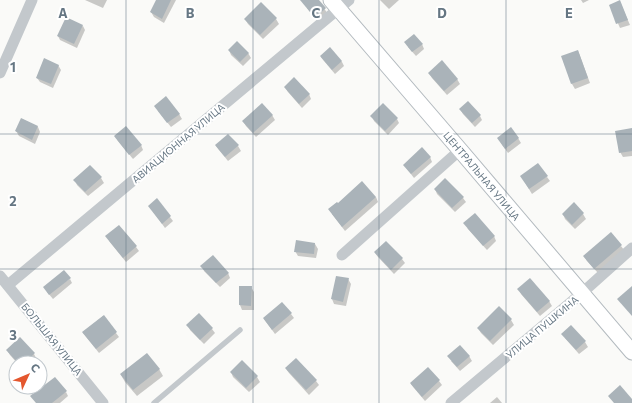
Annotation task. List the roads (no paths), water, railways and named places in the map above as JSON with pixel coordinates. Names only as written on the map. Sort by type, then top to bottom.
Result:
[{"type":"street","points":[[0,73],[32,0]]},
{"type":"street","name":"ЦЕНТРАЛЬНАЯ УЛИЦА","points":[[339,3],[460,150],[632,352]]},
{"type":"street","name":"АВИАЦИОННАЯ УЛИЦА","points":[[8,285],[339,3]]},
{"type":"street","points":[[342,255],[460,150]]},
{"type":"street","name":"УЛИЦА ПУШКИНА","points":[[451,403],[582,294],[632,248]]},
{"type":"street","name":"БОЛЬШАЯ УЛИЦА","points":[[0,276],[103,403]]},
{"type":"lane","points":[[154,403],[240,330]]}]
